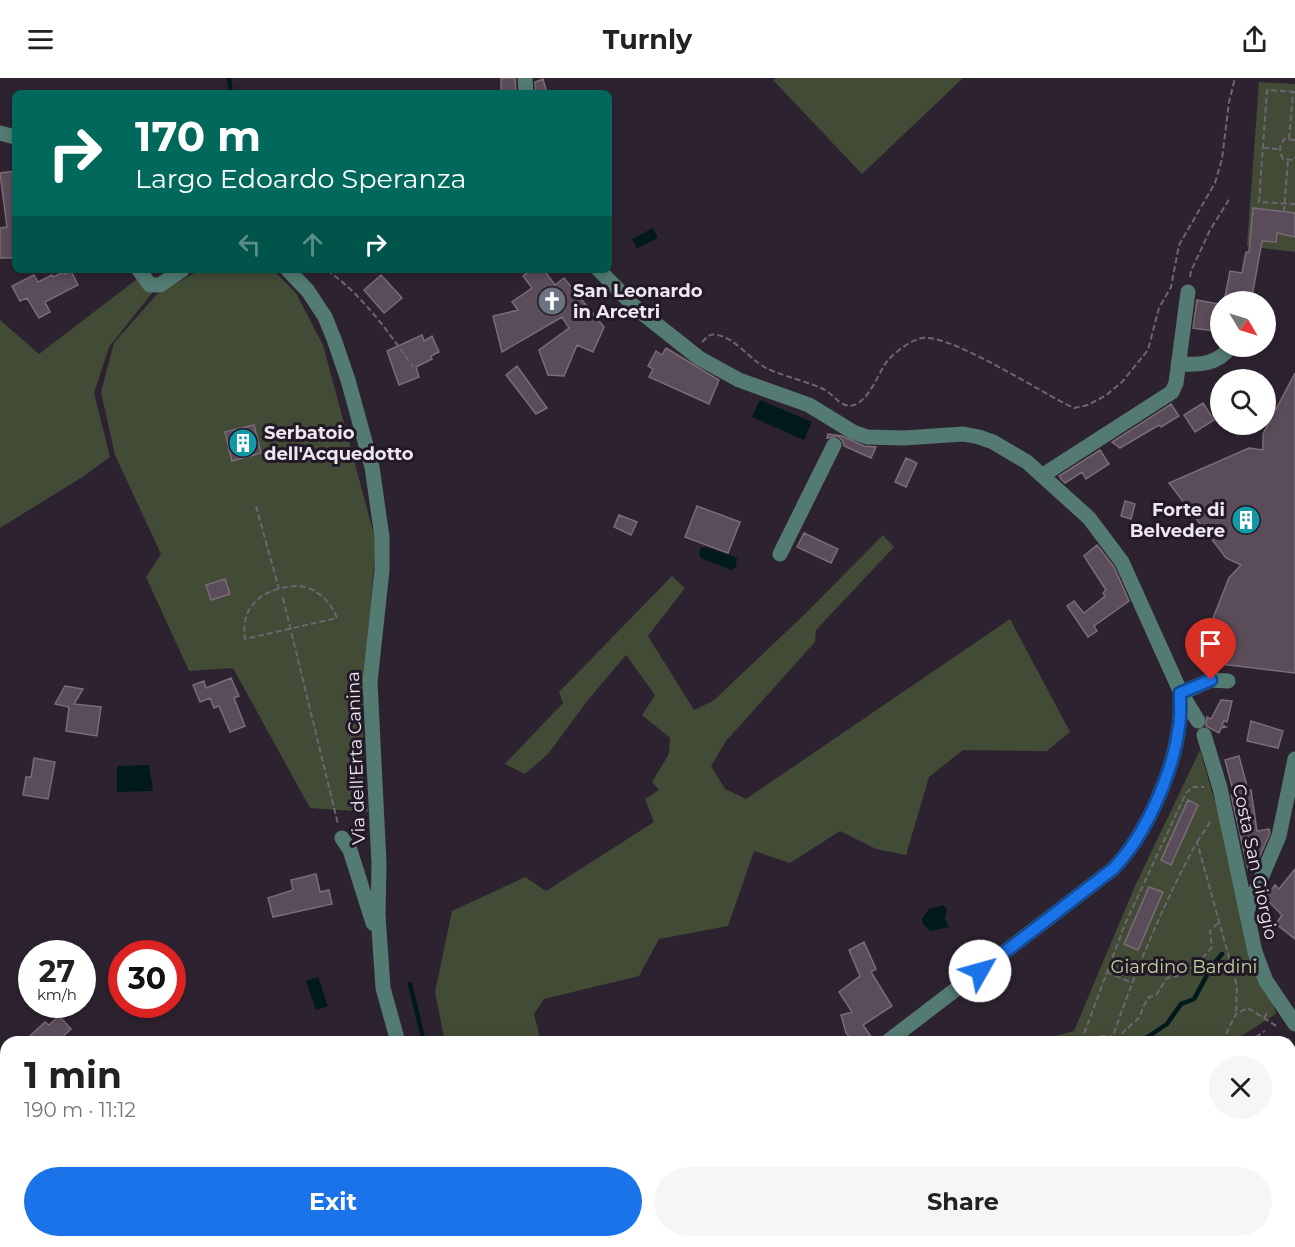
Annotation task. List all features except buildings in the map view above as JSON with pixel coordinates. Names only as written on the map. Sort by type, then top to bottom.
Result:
[{"type":"street","points":[[141,273],[150,285],[160,285],[178,273]]},
{"type":"street","name":"Via dell'Erta Canina","points":[[291,273],[309,291],[325,317],[334,339],[372,467],[382,537],[382,570],[370,682],[379,863],[378,915],[383,988],[396,1036]]},
{"type":"street","name":"Costa San Giorgio","points":[[602,273],[637,309],[694,354],[739,380],[809,405],[838,437],[904,438],[963,434],[979,437],[1027,462],[1089,518],[1122,562],[1180,693],[1201,728],[1220,788],[1255,952],[1266,981],[1295,1024]]},
{"type":"street","points":[[1043,475],[1172,392],[1188,292]]},
{"type":"street","points":[[1178,364],[1205,365],[1221,357]]},
{"type":"street","points":[[780,554],[838,437]]},
{"type":"street","points":[[895,1036],[1121,861],[1142,829],[1166,778],[1179,726],[1180,693],[1211,680],[1228,681]]},
{"type":"street","points":[[1247,911],[1279,836],[1295,759]]},
{"type":"street","name":"Via dell'Erta Canina","points":[[342,838],[350,850],[380,943]]},
{"type":"path","points":[[694,354],[708,336],[716,334],[729,339],[752,359],[767,368],[826,391],[844,405],[851,406],[858,405],[871,389],[886,362],[913,341],[923,338],[958,346],[1074,408],[1088,405],[1105,396],[1122,382],[1148,350],[1159,308],[1171,287],[1179,245],[1215,183],[1222,159],[1229,102],[1235,78]]},
{"type":"path","points":[[1289,139],[1294,92],[1267,90],[1259,202],[1295,204]]},
{"type":"path","points":[[1295,140],[1284,139],[1280,149],[1283,159],[1293,160],[1295,157]]},
{"type":"path","points":[[1263,148],[1280,149]]},
{"type":"path","points":[[1284,212],[1288,160]]},
{"type":"path","points":[[1188,292],[1191,271],[1210,230],[1230,198]]},
{"type":"path","points":[[331,273],[352,290],[384,325],[413,367]]},
{"type":"path","points":[[255,506],[279,589]]},
{"type":"path","points":[[300,586],[317,591],[323,596],[337,618],[245,639],[244,621],[252,606],[266,594],[279,589],[300,586]]},
{"type":"path","points":[[283,598],[342,838]]},
{"type":"path","points":[[1083,1036],[1130,914],[1186,794],[1193,787],[1205,787],[1210,793]]},
{"type":"path","points":[[1100,1036],[1113,1036],[1132,983],[1182,870],[1216,813]]},
{"type":"path","points":[[1197,842],[1237,986],[1236,1014],[1225,1036]]},
{"type":"path","points":[[1121,1036],[1140,1017],[1149,997],[1156,995],[1167,978],[1195,967],[1205,957],[1212,947],[1210,931],[1219,922]]},
{"type":"path","points":[[1107,972],[1132,983]]},
{"type":"path","points":[[1236,1014],[1248,1008],[1283,1030],[1287,1036]]},
{"type":"path","points":[[1264,1018],[1268,1011]]},
{"type":"path","points":[[1258,1036],[1265,1032]]},
{"type":"green space","points":[[777,78],[963,78],[862,174],[773,80]]},
{"type":"green space","points":[[1259,82],[1295,84],[1295,252],[1247,246]]},
{"type":"green space","points":[[145,273],[156,288],[109,347],[94,393],[110,457],[84,476],[0,528],[0,320],[39,354]]},
{"type":"green space","points":[[195,273],[276,273],[296,293],[323,345],[376,542],[363,690],[363,779],[368,812],[310,808],[233,668],[189,671],[146,577],[161,554],[115,455],[101,392],[114,343],[157,294]]},
{"type":"green space","points":[[883,535],[894,547],[816,630],[815,642],[726,741],[711,766],[725,789],[746,799],[1010,619],[1070,732],[1047,751],[963,750],[929,777],[906,855],[876,849],[840,831],[790,863],[754,851],[728,926],[659,939],[639,976],[544,999],[534,1014],[540,1036],[444,1036],[435,992],[452,911],[525,877],[546,891],[654,822],[645,799],[659,790],[652,782],[669,754],[670,738],[642,715],[655,695],[626,655],[588,700],[548,754],[525,774],[505,764],[563,703],[559,692],[672,576],[685,588],[648,636],[694,710],[713,701],[806,613]]},
{"type":"green space","name":"Giardino Bardini","points":[[1200,750],[1276,1014],[1241,1036],[1055,1036],[1074,1031],[1135,886]]},
{"type":"shaded area","points":[[653,228],[658,238],[637,248],[632,239]]},
{"type":"shaded area","points":[[760,400],[812,422],[804,440],[752,417]]},
{"type":"shaded area","points":[[706,547],[737,558],[736,567],[731,570],[701,558],[699,553],[701,548]]},
{"type":"shaded area","points":[[149,765],[153,791],[117,792],[117,766]]},
{"type":"shaded area","points":[[943,905],[947,909],[945,919],[949,927],[930,931],[922,923],[922,919],[929,909]]},
{"type":"shaded area","points":[[318,977],[328,1006],[316,1010],[306,981]]},
{"type":"waterway","points":[[229,78],[231,90]]},
{"type":"waterway","points":[[1149,1036],[1167,1024],[1181,1004],[1194,999],[1212,966],[1222,954]]},
{"type":"waterway","points":[[410,984],[423,1036]]},
{"type":"place","name":"San Leonardo in Arcetri","points":[[552,301]]},
{"type":"place","name":"Serbatoio dell'Acquedotto","points":[[243,443]]},
{"type":"place","name":"Forte di Belvedere","points":[[1246,520]]},
{"type":"route","points":[[980,971],[1121,861],[1142,829],[1166,778],[1179,726],[1180,693],[1211,680]]}]
